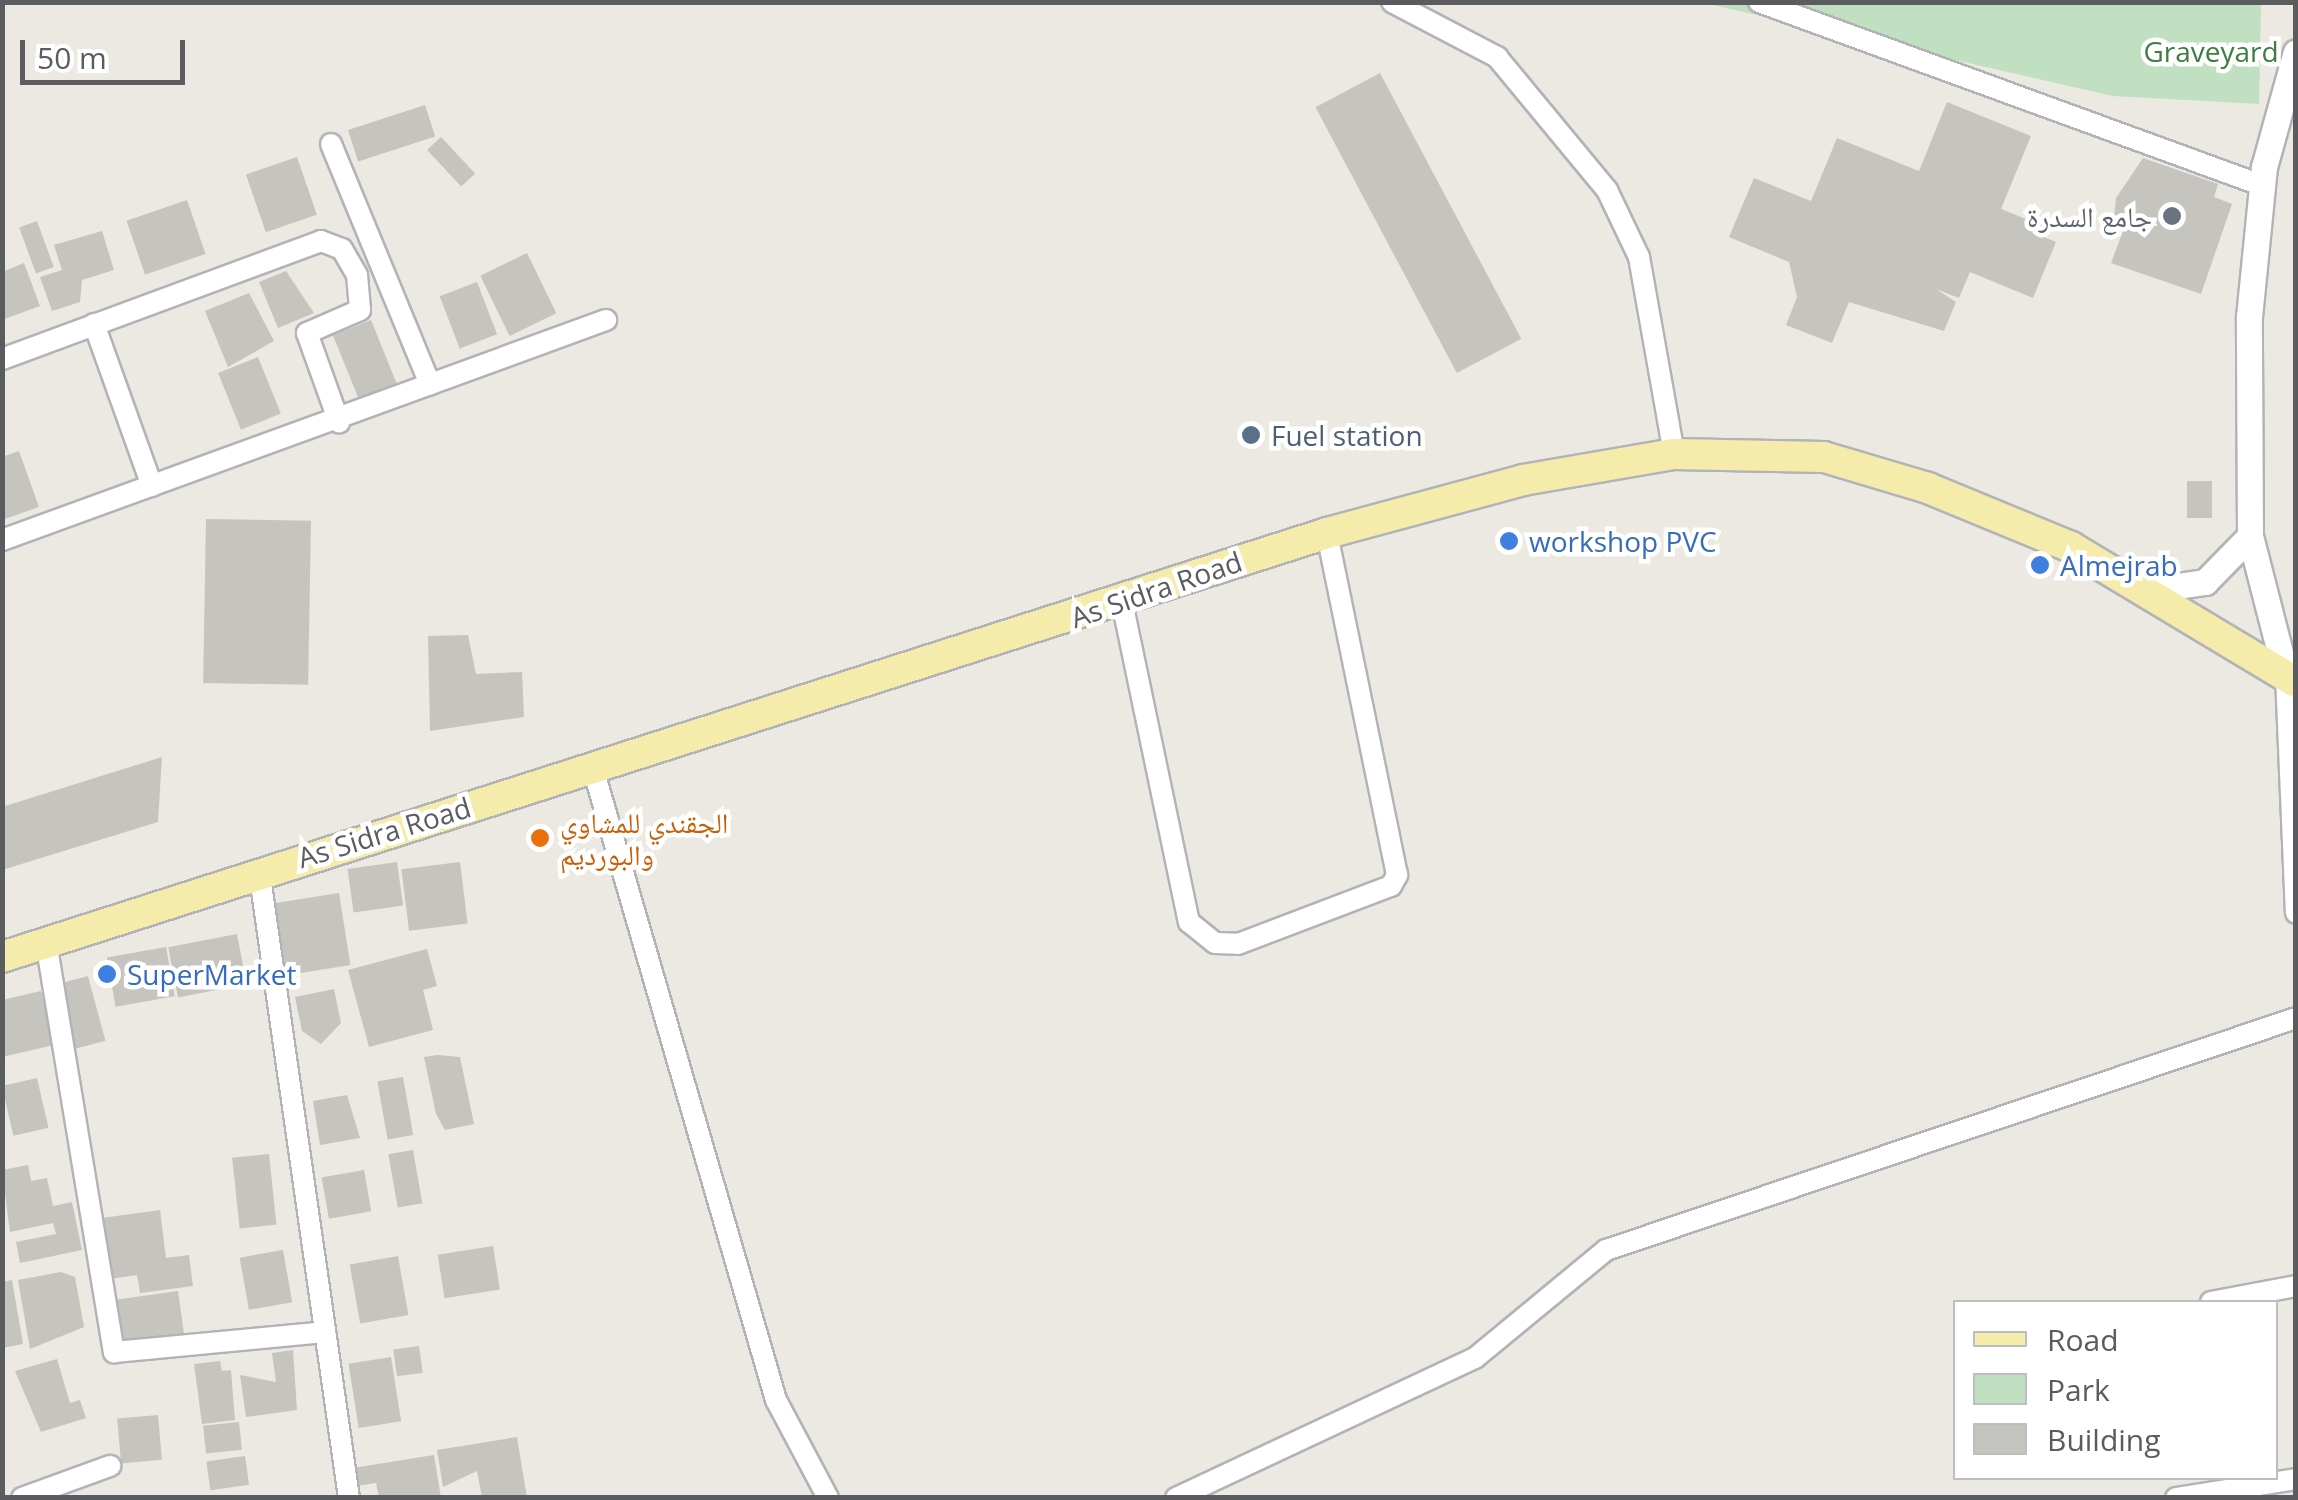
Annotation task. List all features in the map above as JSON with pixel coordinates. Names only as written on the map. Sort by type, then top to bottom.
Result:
[{"type":"main road","name":"As Sidra Road","points":[[2,957],[259,870],[594,772],[1327,533],[1524,480],[1674,454],[1807,455],[1878,472],[2071,547],[2291,679]]},
{"type":"street","points":[[1392,2],[1497,57],[1607,190],[1639,257],[1674,454]]},
{"type":"street","points":[[1759,2],[2261,185]]},
{"type":"street","points":[[2296,52],[2261,185],[2249,317],[2250,536],[2291,679],[2296,913]]},
{"type":"street","points":[[331,144],[430,384]]},
{"type":"street","points":[[2,358],[306,241],[332,244],[349,257],[360,310],[307,333],[339,422]]},
{"type":"street","points":[[2,540],[339,422],[430,384],[606,320]]},
{"type":"street","points":[[94,324],[152,486]]},
{"type":"street","points":[[1122,602],[1189,922],[1215,943],[1238,944],[1391,886],[1397,875],[1327,533]]},
{"type":"street","points":[[2143,591],[2205,582],[2250,536]]},
{"type":"street","points":[[594,772],[776,1400],[828,1498]]},
{"type":"street","points":[[259,870],[349,1498]]},
{"type":"street","points":[[46,942],[111,1347],[131,1356],[325,1332]]},
{"type":"street","points":[[1176,1498],[1475,1358],[1606,1250],[2296,1018]]},
{"type":"street","points":[[2222,1300],[2296,1286]]},
{"type":"street","points":[[22,1498],[110,1466]]},
{"type":"street","points":[[2176,1498],[2296,1478]]},
{"type":"green space","name":"Graveyard","points":[[1704,3],[2261,3],[2259,104],[2113,96]]},
{"type":"building","points":[[1380,73],[1521,339],[1457,373],[1316,107]]},
{"type":"building","points":[[1947,102],[2031,136],[2001,209],[2048,228],[2044,237],[2056,242],[2033,298],[1970,272],[1959,298],[1936,289],[1956,302],[1944,331],[1849,302],[1832,343],[1786,325],[1797,297],[1789,262],[1729,237],[1754,178],[1811,201],[1837,138],[1919,171]]},
{"type":"building","points":[[425,105],[435,136],[358,161],[348,130]]},
{"type":"building","points":[[441,137],[475,174],[461,187],[427,150]]},
{"type":"building","points":[[297,157],[317,215],[266,232],[246,175]]},
{"type":"building","name":"جامع السدرة","points":[[2143,158],[2218,184],[2214,197],[2232,204],[2201,294],[2111,263],[2123,231],[2113,227],[2116,198]]},
{"type":"building","points":[[187,200],[206,254],[145,275],[126,221]]},
{"type":"building","points":[[37,221],[54,267],[36,274],[19,227]]},
{"type":"building","points":[[102,231],[114,270],[82,280],[80,302],[52,311],[40,277],[62,270],[54,245]]},
{"type":"building","points":[[527,253],[556,313],[510,336],[480,276]]},
{"type":"building","points":[[24,263],[40,306],[2,320],[2,272]]},
{"type":"building","points":[[286,271],[314,313],[278,328],[259,282]]},
{"type":"building","points":[[477,282],[497,334],[460,349],[440,296]]},
{"type":"building","points":[[249,293],[274,341],[228,367],[205,311]]},
{"type":"building","points":[[371,320],[397,384],[359,399],[333,335]]},
{"type":"building","points":[[258,357],[281,414],[241,430],[218,373]]},
{"type":"building","points":[[19,451],[39,507],[2,520],[2,457]]},
{"type":"building","points":[[2187,481],[2212,481],[2212,518],[2187,518]]},
{"type":"building","points":[[206,519],[311,521],[308,685],[203,683]]},
{"type":"building","points":[[468,635],[476,674],[522,672],[524,717],[430,731],[428,636]]},
{"type":"building","points":[[162,757],[158,822],[2,870],[2,807]]},
{"type":"building","points":[[397,862],[403,906],[354,913],[347,869]]},
{"type":"building","points":[[460,862],[468,924],[409,931],[401,869]]},
{"type":"building","points":[[339,893],[350,965],[282,976],[271,904]]},
{"type":"building","points":[[237,934],[247,984],[178,997],[168,947]]},
{"type":"building","points":[[166,947],[175,996],[116,1007],[107,957]]},
{"type":"building","points":[[427,949],[437,986],[423,990],[433,1030],[369,1047],[348,970]]},
{"type":"building","points":[[88,976],[105,1041],[75,1049],[58,984]]},
{"type":"building","points":[[334,989],[341,1023],[321,1044],[302,1031],[295,997]]},
{"type":"building","points":[[41,991],[54,1045],[2,1057],[2,1000]]},
{"type":"building","points":[[424,1057],[460,1057],[474,1124],[445,1130],[436,1114]]},
{"type":"building","points":[[403,1077],[413,1135],[388,1140],[377,1082]]},
{"type":"building","points":[[37,1078],[48,1128],[13,1136],[2,1086]]},
{"type":"building","points":[[347,1095],[360,1138],[320,1145],[313,1101]]},
{"type":"building","points":[[413,1150],[422,1203],[398,1208],[388,1154]]},
{"type":"building","points":[[269,1154],[276,1225],[240,1228],[232,1158]]},
{"type":"building","points":[[28,1165],[31,1181],[47,1178],[53,1206],[72,1202],[82,1250],[20,1263],[16,1242],[56,1234],[53,1223],[10,1232],[2,1170]]},
{"type":"building","points":[[364,1170],[371,1211],[329,1219],[322,1177]]},
{"type":"building","points":[[160,1210],[166,1258],[189,1255],[193,1286],[140,1293],[137,1275],[110,1279],[102,1218]]},
{"type":"building","points":[[493,1246],[500,1289],[445,1298],[438,1255]]},
{"type":"building","points":[[283,1250],[292,1302],[249,1310],[240,1258]]},
{"type":"building","points":[[398,1256],[408,1315],[360,1324],[350,1265]]},
{"type":"building","points":[[61,1272],[75,1277],[84,1327],[30,1349],[18,1280]]},
{"type":"building","points":[[12,1280],[23,1344],[2,1348],[2,1282]]},
{"type":"building","points":[[178,1291],[184,1335],[111,1345],[105,1301]]},
{"type":"building","points":[[419,1346],[423,1373],[397,1376],[393,1350]]},
{"type":"building","points":[[293,1350],[297,1410],[246,1417],[240,1375],[276,1382],[272,1353]]},
{"type":"building","points":[[391,1357],[401,1421],[359,1428],[349,1364]]},
{"type":"building","points":[[57,1359],[70,1403],[80,1400],[86,1418],[41,1432],[15,1371]]},
{"type":"building","points":[[220,1361],[222,1371],[231,1370],[235,1420],[202,1424],[194,1364]]},
{"type":"building","points":[[158,1415],[162,1460],[121,1463],[117,1419]]},
{"type":"building","points":[[239,1422],[242,1450],[206,1454],[203,1426]]},
{"type":"building","points":[[517,1437],[527,1498],[482,1498],[477,1471],[443,1487],[437,1450]]},
{"type":"building","points":[[434,1455],[441,1498],[379,1498],[376,1483],[356,1486],[353,1468]]},
{"type":"building","points":[[245,1456],[249,1485],[210,1490],[206,1461]]},
{"type":"place","name":"جامع السدرة","points":[[2172,216]]},
{"type":"place","name":"Fuel station","points":[[1251,435]]},
{"type":"place","name":"workshop PVC","points":[[1509,541]]},
{"type":"place","name":"Almejrab","points":[[2040,565]]},
{"type":"place","name":"الجقندي للمشاوي والبورديم","points":[[540,838]]},
{"type":"place","name":"SuperMarket","points":[[107,974]]}]
